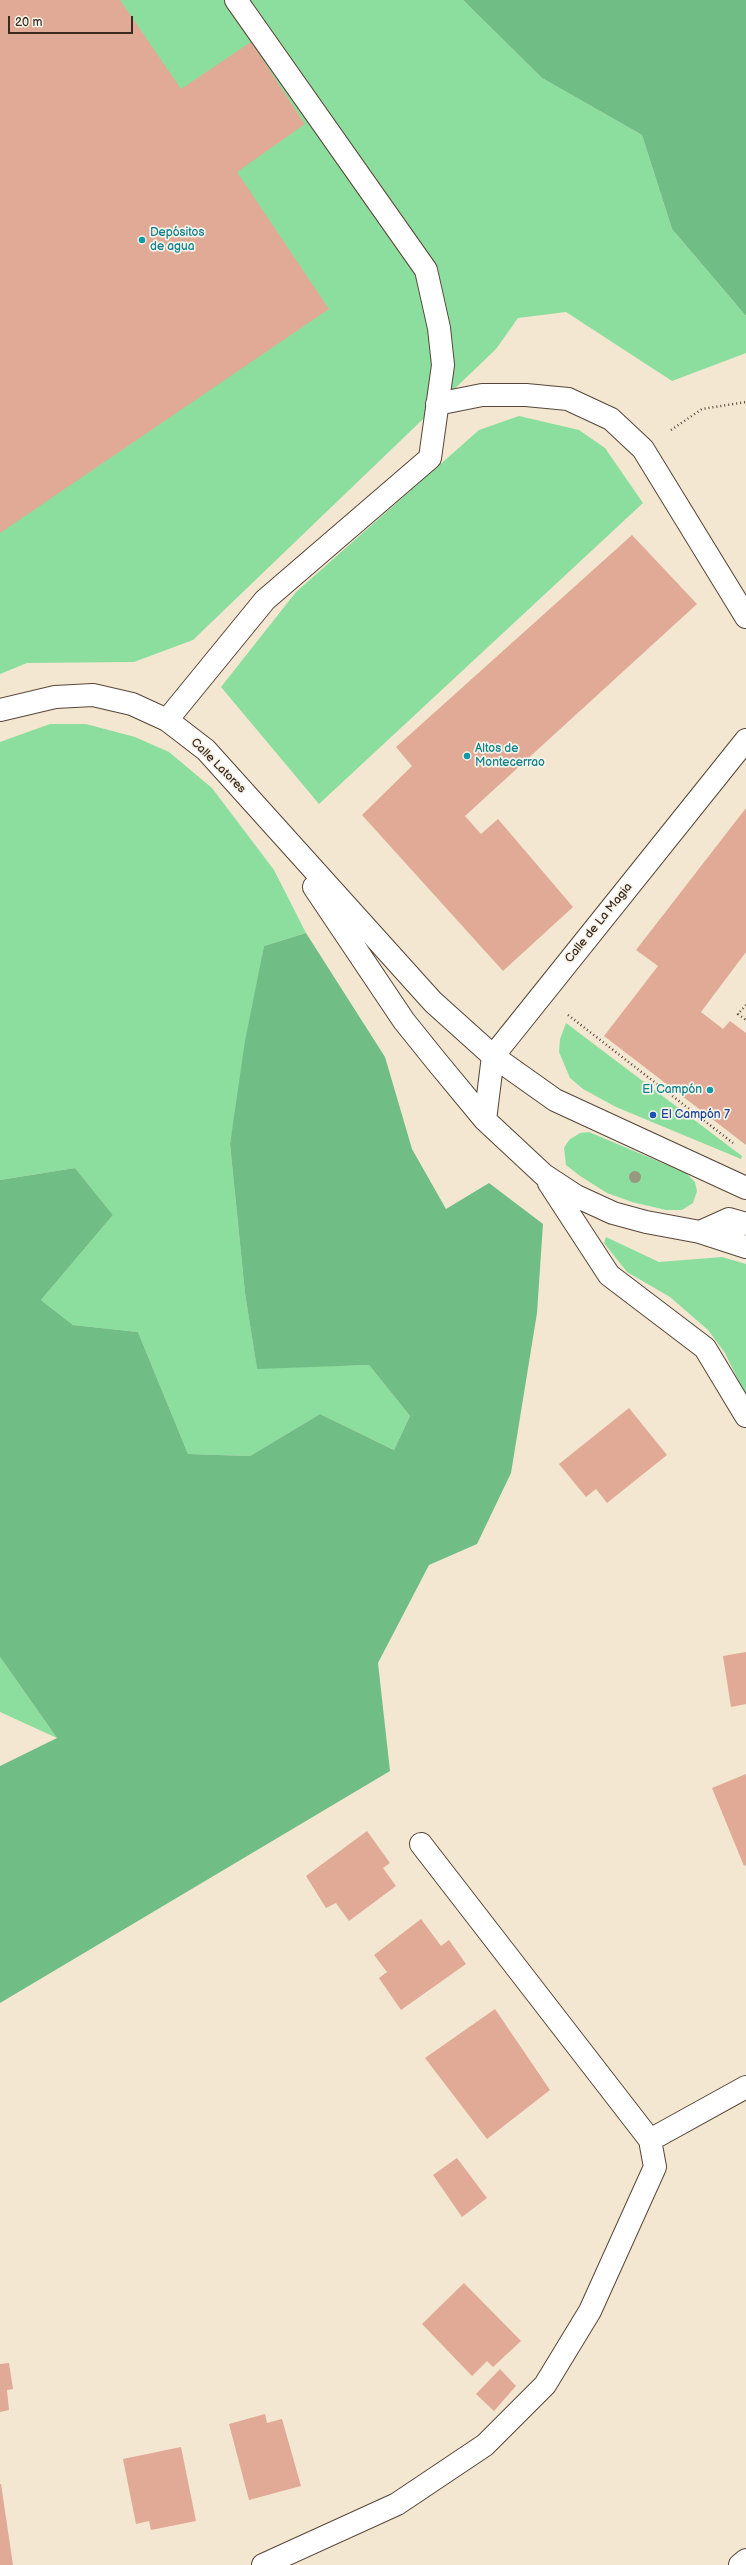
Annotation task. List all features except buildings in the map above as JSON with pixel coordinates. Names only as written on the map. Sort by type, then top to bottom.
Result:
[{"type":"street","points":[[167,720],[265,600],[430,458],[443,364],[440,328],[426,270],[236,0]]},
{"type":"street","points":[[437,404],[482,395],[526,395],[568,399],[611,419],[643,449],[746,617]]},
{"type":"street","name":"Calle Latores","points":[[0,710],[55,697],[93,695],[132,704],[167,720],[206,750],[268,820]]},
{"type":"street","name":"Calle de La Magia","points":[[493,1056],[746,740]]},
{"type":"street","points":[[268,820],[432,1002],[493,1056],[555,1100],[746,1188]]},
{"type":"street","points":[[268,820],[404,1022],[485,1120],[544,1175],[576,1196],[613,1213],[646,1222],[700,1232],[746,1247]]},
{"type":"street","points":[[485,1120],[493,1056]]},
{"type":"street","points":[[544,1175],[609,1275],[705,1348],[746,1416]]},
{"type":"street","points":[[700,1232],[729,1219],[746,1224]]},
{"type":"street","points":[[263,2565],[397,2504],[485,2445],[545,2385],[590,2311],[655,2167],[650,2140],[421,1844]]},
{"type":"street","points":[[650,2140],[746,2087]]},
{"type":"street","points":[[740,2565],[746,2560]]},
{"type":"path","points":[[643,449],[702,409],[746,402]]},
{"type":"path","points":[[746,1005],[738,1014],[746,1020]]},
{"type":"path","points":[[571,1017],[740,1148]]},
{"type":"green space","points":[[0,0],[463,0],[542,78],[642,135],[672,229],[746,316],[746,353],[672,381],[566,312],[518,318],[496,349],[193,640],[134,662],[27,663],[0,674]]},
{"type":"green space","points":[[463,0],[746,0],[746,316],[672,229],[642,135],[542,78]]},
{"type":"green space","points":[[519,416],[579,430],[605,448],[643,503],[319,804],[221,687],[296,592],[479,430]]},
{"type":"green space","points":[[50,724],[86,724],[135,737],[169,752],[212,788],[274,870],[306,933],[264,946],[230,1144],[245,1293],[257,1368],[369,1365],[410,1416],[394,1450],[320,1414],[250,1456],[188,1454],[138,1332],[73,1325],[41,1300],[113,1215],[75,1168],[0,1180],[0,742]]},
{"type":"green space","points":[[306,933],[385,1057],[412,1149],[446,1209],[489,1183],[543,1224],[537,1313],[511,1473],[477,1544],[429,1565],[378,1663],[390,1771],[0,2003],[0,1766],[57,1738],[0,1657],[0,1180],[75,1168],[113,1215],[41,1300],[73,1325],[138,1332],[188,1454],[250,1456],[320,1414],[394,1450],[410,1416],[369,1365],[257,1369],[245,1293],[230,1144],[245,1041],[264,946]]},
{"type":"green space","points":[[566,1023],[742,1156],[741,1159],[616,1107],[583,1089],[570,1078],[559,1052],[560,1039]]},
{"type":"green space","points":[[589,1132],[686,1173],[695,1182],[697,1191],[693,1203],[682,1210],[666,1210],[632,1202],[607,1193],[580,1176],[566,1165],[564,1148],[569,1140],[580,1133]]},
{"type":"green space","points":[[606,1237],[659,1262],[722,1257],[746,1264],[746,1396],[725,1353],[708,1330],[670,1297],[627,1272],[604,1243]]},
{"type":"green space","points":[[0,1657],[57,1738],[0,1712]]},
{"type":"place","name":"Depósitos de agua","points":[[142,240]]},
{"type":"place","name":"Altos de Montecerrao","points":[[467,756]]},
{"type":"place","name":"El Campón","points":[[710,1090]]},
{"type":"place","name":"El Campón 7","points":[[653,1115]]}]
